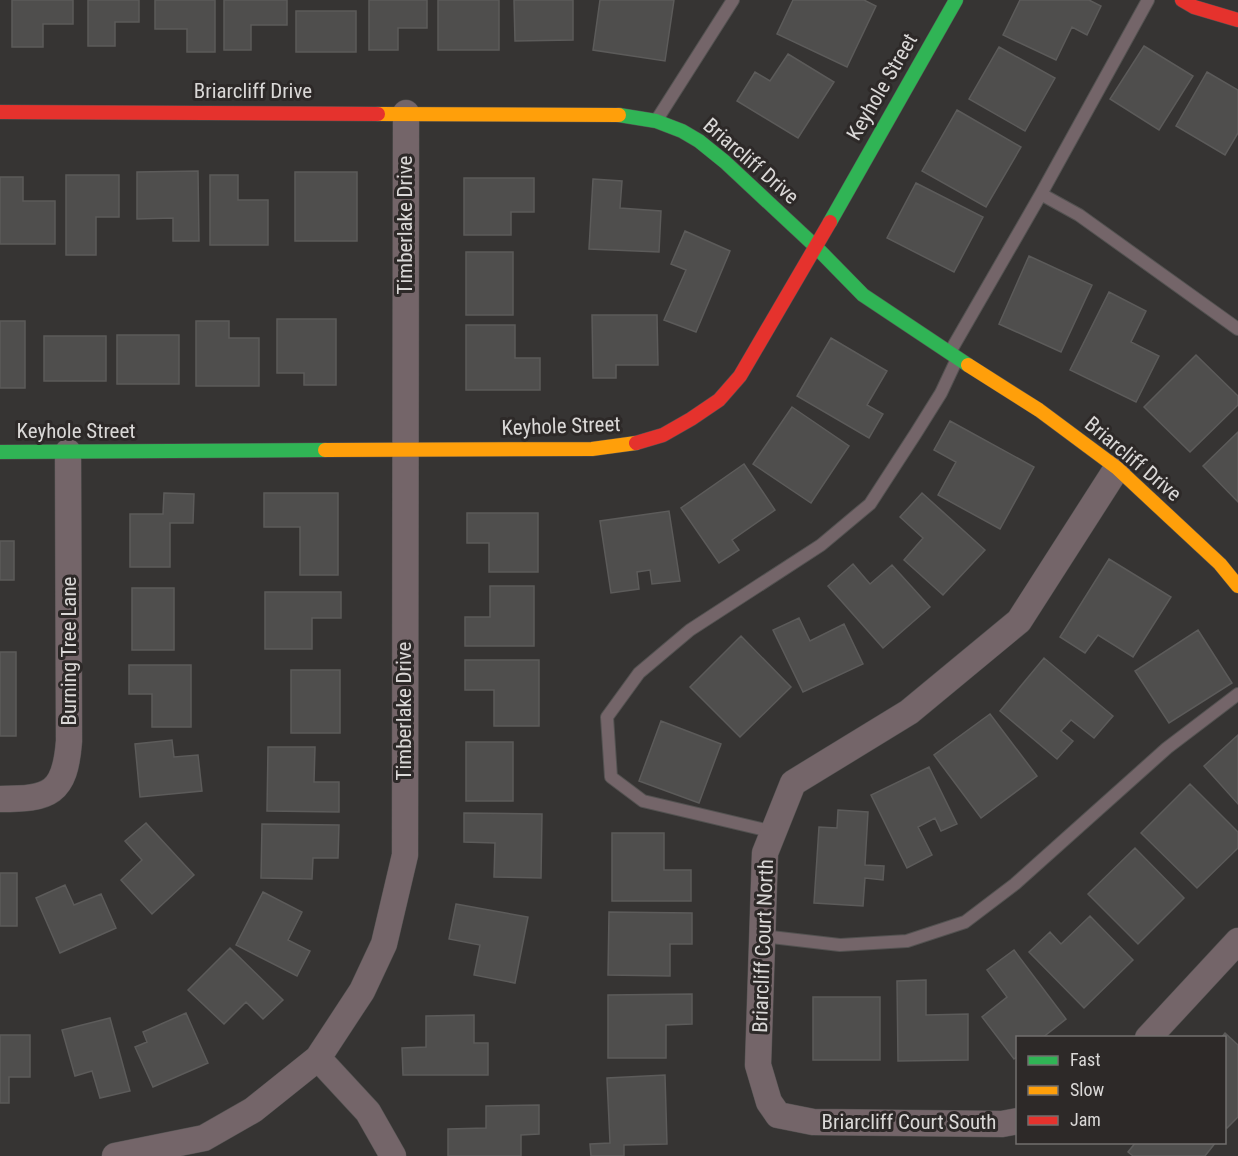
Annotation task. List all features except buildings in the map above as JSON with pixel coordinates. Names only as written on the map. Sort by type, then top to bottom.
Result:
[{"type":"street","name":"Keyhole Street","points":[[0,453],[592,449],[629,445],[663,435],[719,400],[740,376],[956,0]]},
{"type":"street","points":[[1182,0],[1194,7],[1238,20]]},
{"type":"street","name":"Briarcliff Drive","points":[[0,112],[405,113],[622,116],[656,121],[682,131],[699,141],[725,162],[815,246],[863,296],[1039,410],[1117,468],[1221,564],[1238,585]]},
{"type":"street","name":"Timberlake Drive","points":[[115,1156],[204,1138],[253,1110],[318,1058],[362,991],[384,944],[405,855],[405,113]]},
{"type":"street","name":"Burning Tree Lane","points":[[0,799],[45,796],[61,783],[67,763],[69,741],[68,453]]},
{"type":"street","name":"Briarcliff Court North","points":[[800,1118],[778,1115],[769,1102],[758,1065],[765,853],[793,783],[909,712],[1019,621],[1117,468]]},
{"type":"street","points":[[1150,1036],[1238,941]]},
{"type":"street","points":[[318,1058],[368,1113],[393,1156]]},
{"type":"street","name":"Briarcliff Court South","points":[[800,1118],[813,1122],[1002,1124],[1016,1121]]},
{"type":"lane","points":[[656,121],[733,0]]},
{"type":"lane","points":[[774,832],[643,801],[611,777],[607,717],[639,673],[690,630],[821,545],[870,504],[935,403],[953,356],[1148,0]]},
{"type":"lane","points":[[1041,194],[1079,215],[1238,329]]},
{"type":"lane","points":[[762,936],[840,945],[896,942],[907,941],[965,922],[1015,884],[1167,748],[1238,694]]},
{"type":"traffic: fast","points":[[830,222],[956,0]]},
{"type":"traffic: fast","points":[[619,115],[656,121],[682,131],[699,141],[725,162],[815,246],[863,295],[968,365]]},
{"type":"traffic: fast","points":[[0,452],[325,450]]},
{"type":"traffic: slow","points":[[378,114],[619,115]]},
{"type":"traffic: slow","points":[[968,365],[1039,410],[1117,468],[1220,564],[1238,586]]},
{"type":"traffic: slow","points":[[325,450],[592,449],[636,443]]},
{"type":"traffic: jam","points":[[1182,0],[1194,7],[1238,20]]},
{"type":"traffic: jam","points":[[0,112],[378,114]]},
{"type":"traffic: jam","points":[[636,443],[663,435],[719,400],[740,376],[830,222]]}]
